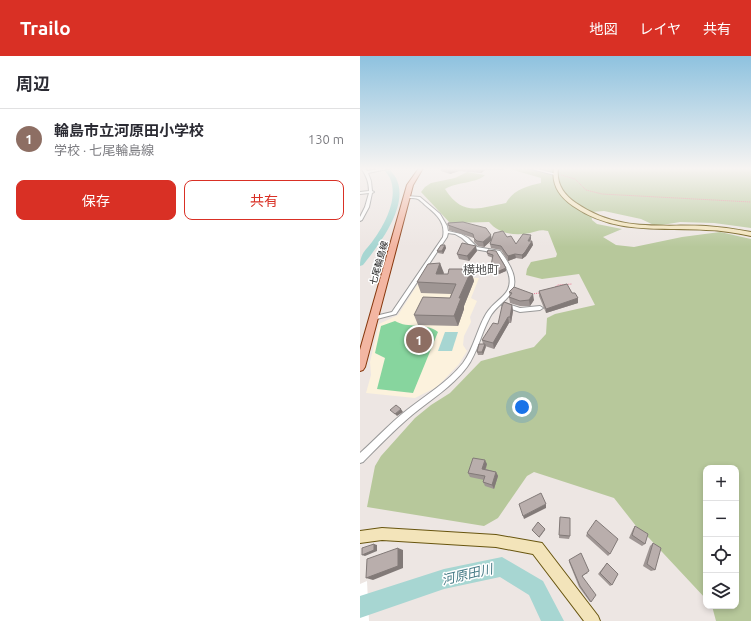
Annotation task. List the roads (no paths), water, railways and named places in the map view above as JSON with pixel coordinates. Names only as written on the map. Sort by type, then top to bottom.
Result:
[{"type":"main road","name":"七尾輪島線","points":[[360,367],[407,197]]},
{"type":"street","points":[[360,220],[369,205],[371,194]]},
{"type":"street","points":[[562,194],[575,206],[602,219],[634,226],[663,229],[728,230],[751,234]]},
{"type":"street","points":[[373,318],[394,313],[445,238],[447,232],[446,226],[442,220],[419,198],[407,197]]},
{"type":"street","points":[[360,459],[402,419],[448,384],[465,366],[474,351],[485,322],[498,302],[510,293],[513,284],[512,276],[498,252],[476,248],[468,239],[452,232],[447,232]]},
{"type":"street","points":[[498,302],[520,310],[540,308]]},
{"type":"street","points":[[360,537],[382,534],[404,535],[496,541],[537,548],[593,621]]},
{"type":"water","points":[[445,332],[458,332],[452,351],[438,351]]},
{"type":"waterway","name":"河原田川","points":[[360,263],[384,230],[395,204],[396,194]]},
{"type":"waterway","name":"河原田川","points":[[360,607],[444,579],[502,567],[536,588],[553,621]]},
{"type":"place","name":"輪島市立河原田小学校","points":[[419,340]]},
{"type":"district","name":"横地町","points":[[481,269]]}]
